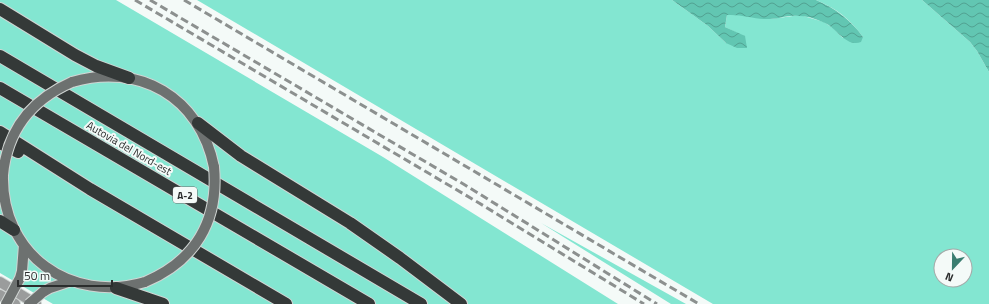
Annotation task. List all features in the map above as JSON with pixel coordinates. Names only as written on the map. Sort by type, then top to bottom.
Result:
[{"type":"highway","points":[[0,9],[96,66],[129,78]]},
{"type":"highway","points":[[0,56],[421,304]]},
{"type":"highway","name":"Autovia del Nord-est","points":[[0,88],[369,304]]},
{"type":"highway","points":[[198,123],[240,156],[350,223],[400,258],[461,304]]},
{"type":"highway","points":[[0,132],[90,189],[286,304]]},
{"type":"highway","points":[[0,143],[90,189]]},
{"type":"highway","points":[[0,221],[14,230]]},
{"type":"highway","points":[[116,288],[162,304]]},
{"type":"main road","points":[[100,76],[129,78],[145,82],[165,92],[187,110],[198,123],[208,144],[214,166],[215,186],[213,206],[209,219],[197,242],[179,262],[157,277],[145,282],[116,288],[93,287],[71,281],[50,270],[24,245],[14,230],[5,203],[3,175],[8,148],[16,130],[26,115],[47,96],[72,82],[86,78],[100,76]]},
{"type":"main road","points":[[6,304],[20,278],[24,245]]},
{"type":"main road","points":[[29,304],[50,288],[71,281]]},
{"type":"street","points":[[0,282],[36,304]]},
{"type":"street","points":[[0,295],[15,304]]},
{"type":"shaded area","points":[[0,0],[116,0],[383,157],[618,304],[53,304],[0,273]]},
{"type":"shaded area","points":[[197,0],[672,0],[708,26],[726,43],[745,37],[725,27],[727,15],[738,14],[771,19],[800,15],[824,22],[843,38],[863,37],[842,15],[816,0],[922,0],[970,42],[989,72],[989,304],[713,304]]},
{"type":"shaded area","points":[[541,223],[686,304],[671,304]]},
{"type":"water","points":[[672,0],[816,0],[842,15],[863,37],[861,42],[851,42],[842,37],[829,25],[804,16],[760,19],[738,15],[727,15],[725,27],[745,36],[747,48],[737,48],[726,43],[708,26]]},
{"type":"water","points":[[922,0],[989,0],[989,72],[970,42]]},
{"type":"railway","points":[[135,0],[479,203],[644,304]]},
{"type":"railway","points":[[150,0],[465,185],[657,304]]},
{"type":"railway","points":[[184,0],[699,304]]}]
